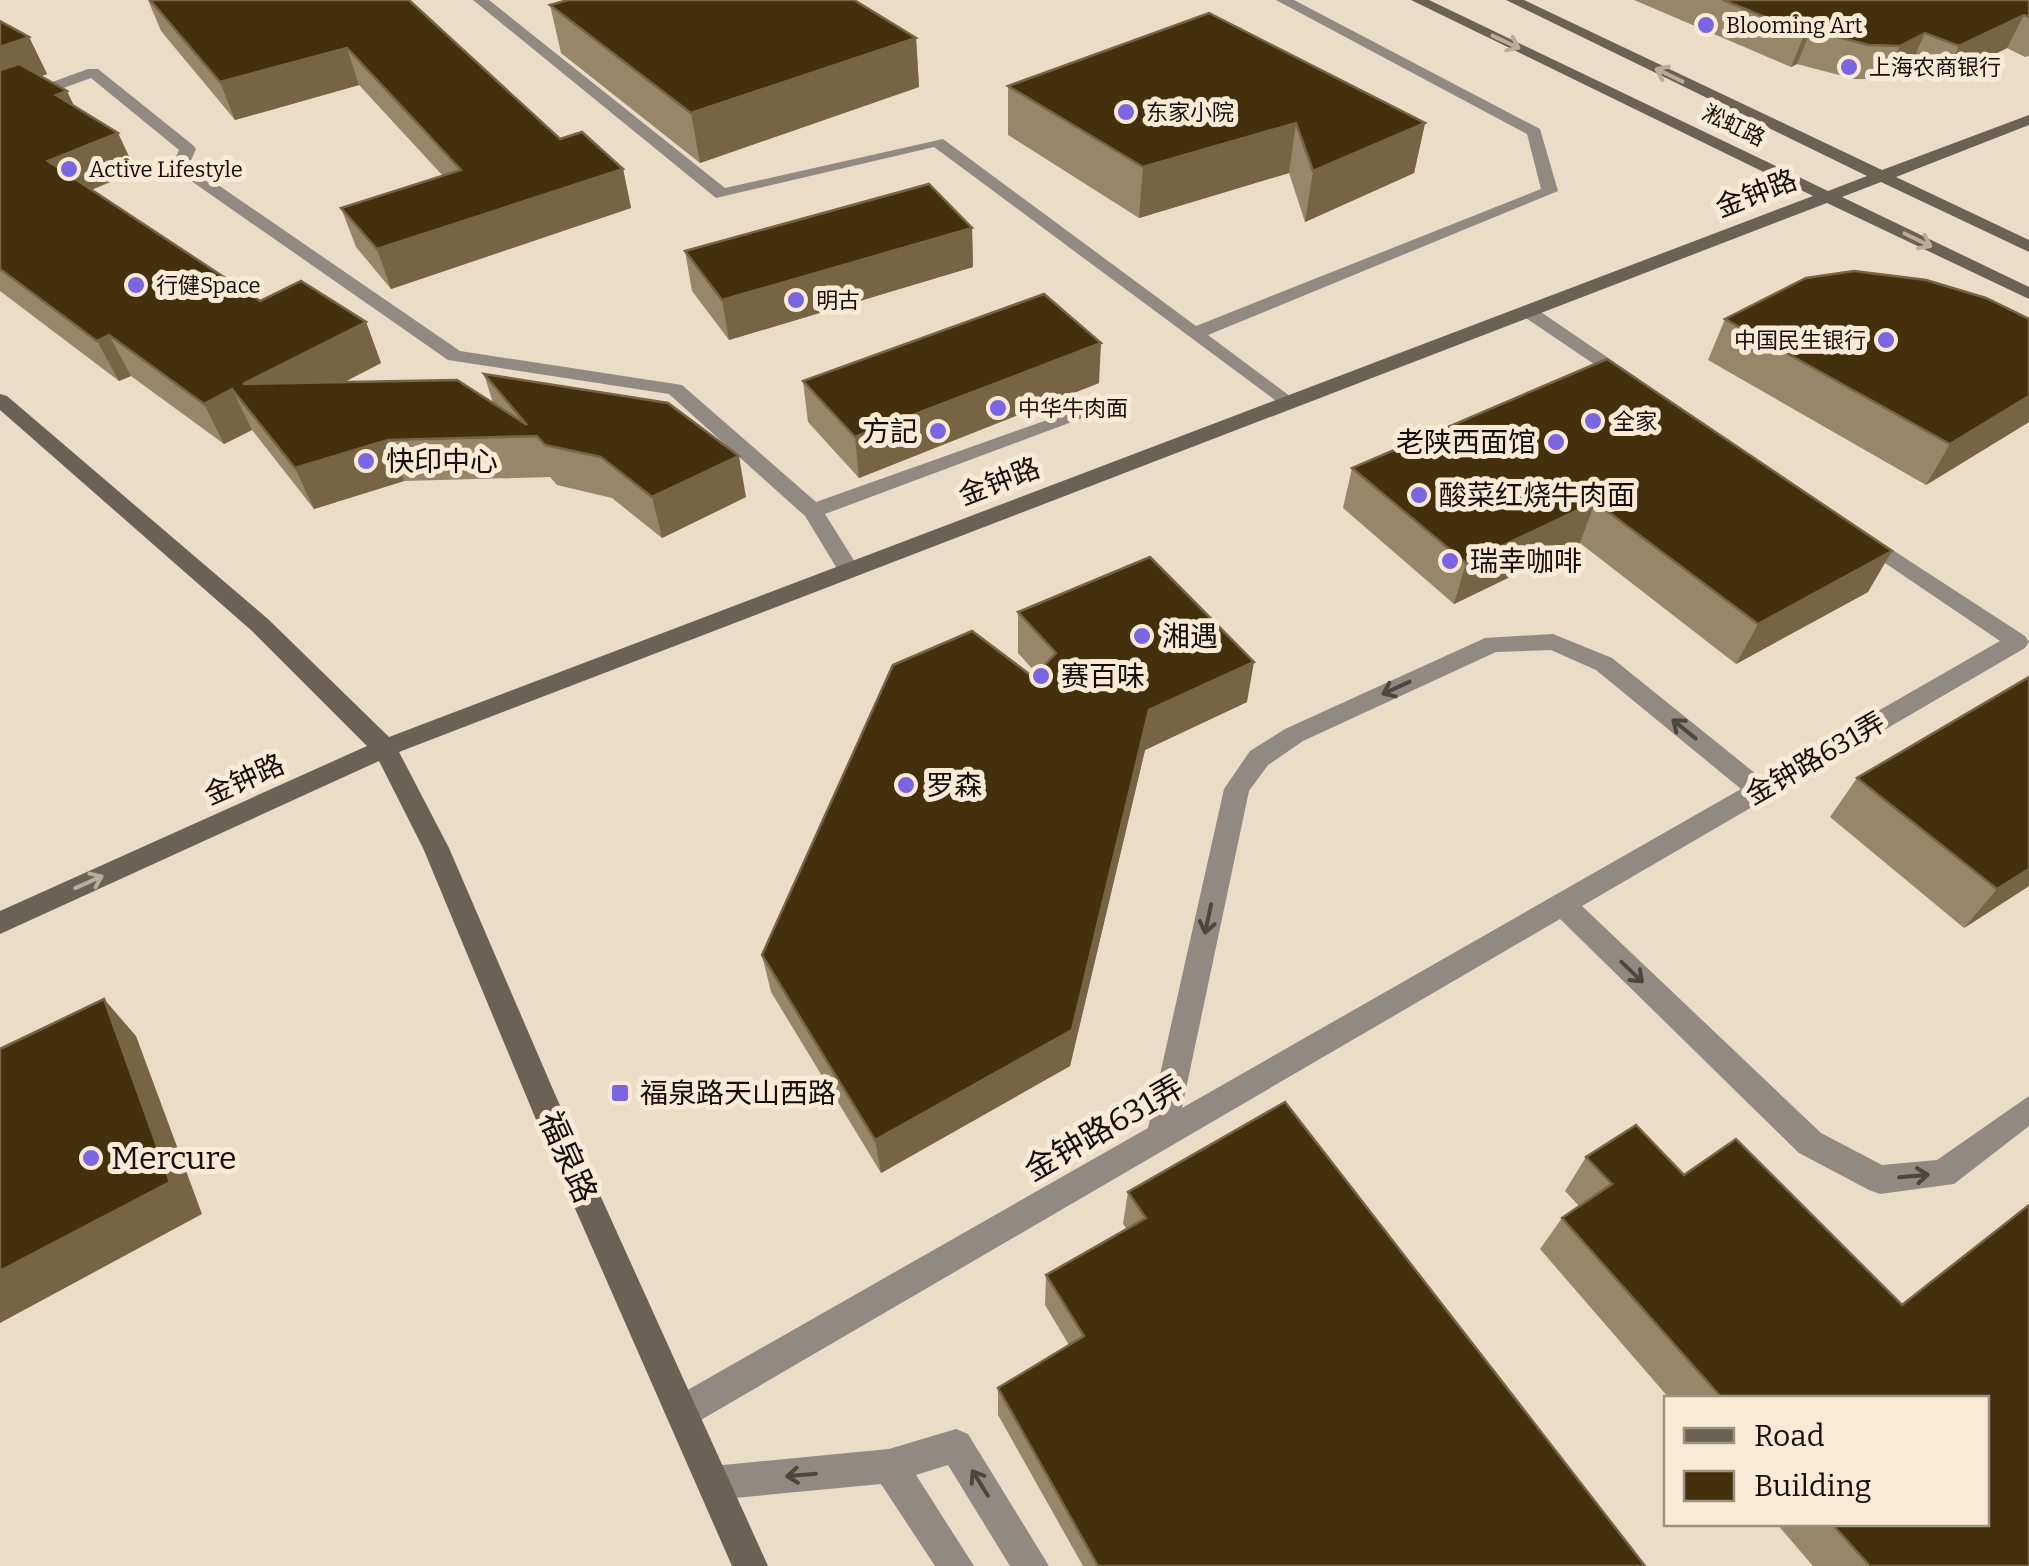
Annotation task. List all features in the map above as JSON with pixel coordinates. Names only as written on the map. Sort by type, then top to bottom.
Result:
[{"type":"street","points":[[480,0],[722,194],[937,142],[1288,403]]},
{"type":"street","points":[[1194,334],[1550,192],[1534,132],[1283,0]]},
{"type":"street","name":"淞虹路","points":[[1418,0],[2029,294]]},
{"type":"street","name":"淞虹路","points":[[1513,0],[2029,248]]},
{"type":"street","points":[[0,106],[93,72],[188,149],[180,166],[455,356],[674,389],[813,511],[849,570]]},
{"type":"street","name":"金钟路","points":[[0,922],[385,748],[2029,120]]},
{"type":"street","points":[[1529,312],[1643,389]]},
{"type":"street","name":"福泉路","points":[[0,400],[260,625],[385,748],[436,848],[552,1122],[750,1566]]},
{"type":"street","points":[[813,511],[1105,406]]},
{"type":"street","name":"金钟路631弄","points":[[682,1412],[1760,790],[2023,646],[1838,521]]},
{"type":"street","points":[[1161,1135],[1237,789],[1259,758],[1294,735],[1493,644],[1553,642],[1604,664],[1760,790]]},
{"type":"street","points":[[1562,904],[1810,1144],[1880,1180],[1943,1174],[2029,1109]]},
{"type":"street","points":[[713,1484],[889,1466],[956,1446],[1031,1566]]},
{"type":"street","points":[[889,1466],[956,1566]]},
{"type":"building","points":[[150,0],[409,0],[560,139],[582,132],[623,169],[377,249],[341,208],[461,170],[347,48],[220,82]]},
{"type":"building","points":[[568,0],[854,0],[916,38],[691,113],[550,5]]},
{"type":"building","points":[[1723,0],[2029,0],[2029,17],[2024,15],[1959,46],[1925,33],[1900,46],[1869,45],[1811,30],[1805,33]]},
{"type":"building","points":[[1209,13],[1425,123],[1313,171],[1296,123],[1143,167],[1008,86]]},
{"type":"building","points":[[0,21],[29,37],[0,47]]},
{"type":"building","points":[[19,64],[67,91],[56,95],[118,133],[48,161],[260,301],[301,281],[366,322],[243,384],[457,380],[527,425],[484,374],[668,403],[739,456],[652,497],[601,457],[545,445],[537,436],[388,440],[295,468],[232,389],[204,404],[109,335],[97,341],[0,269],[0,70]]},
{"type":"building","points":[[929,184],[972,228],[722,300],[685,251]]},
{"type":"building","points":[[1854,271],[1926,280],[1986,298],[2029,319],[2029,396],[1950,444],[1725,319],[1806,278]]},
{"type":"building","points":[[1044,294],[1101,343],[855,437],[803,381]]},
{"type":"building","points":[[1607,359],[1892,551],[1758,624],[1595,502],[1466,563],[1352,468]]},
{"type":"building","points":[[1150,557],[1254,662],[1149,710],[1072,1030],[875,1140],[762,955],[893,665],[972,631],[1033,677],[1056,653],[1018,612]]},
{"type":"building","points":[[2029,677],[2029,869],[1997,889],[1857,778]]},
{"type":"building","name":"Mercure","points":[[104,999],[170,1182],[0,1271],[0,1049]]},
{"type":"building","points":[[1285,1102],[1645,1566],[1098,1566],[998,1388],[1084,1336],[1046,1275],[1146,1218],[1128,1192]]},
{"type":"building","points":[[1636,1125],[1684,1175],[1736,1139],[1902,1305],[2029,1205],[2029,1566],[1870,1566],[1834,1526],[1989,1526],[1989,1396],[1720,1396],[1562,1218],[1612,1184],[1586,1157]]},
{"type":"place","name":"Blooming Art","points":[[1706,25]]},
{"type":"place","name":"上海农商银行","points":[[1849,67]]},
{"type":"place","name":"东家小院","points":[[1126,112]]},
{"type":"place","name":"Active Lifestyle","points":[[69,169]]},
{"type":"place","name":"行健Space","points":[[136,285]]},
{"type":"place","name":"明古","points":[[796,300]]},
{"type":"place","name":"中国民生银行","points":[[1886,340]]},
{"type":"place","name":"中华牛肉面","points":[[998,408]]},
{"type":"place","name":"全家","points":[[1593,421]]},
{"type":"place","name":"方記","points":[[938,431]]},
{"type":"place","name":"老陕西面馆","points":[[1556,442]]},
{"type":"place","name":"快印中心","points":[[366,461]]},
{"type":"place","name":"酸菜红烧牛肉面","points":[[1419,495]]},
{"type":"place","name":"瑞幸咖啡","points":[[1450,561]]},
{"type":"place","name":"湘遇","points":[[1142,636]]},
{"type":"place","name":"赛百味","points":[[1041,676]]},
{"type":"place","name":"罗森","points":[[906,785]]},
{"type":"place","name":"福泉路天山西路","points":[[620,1093]]},
{"type":"place","name":"Mercure","points":[[91,1158]]}]
